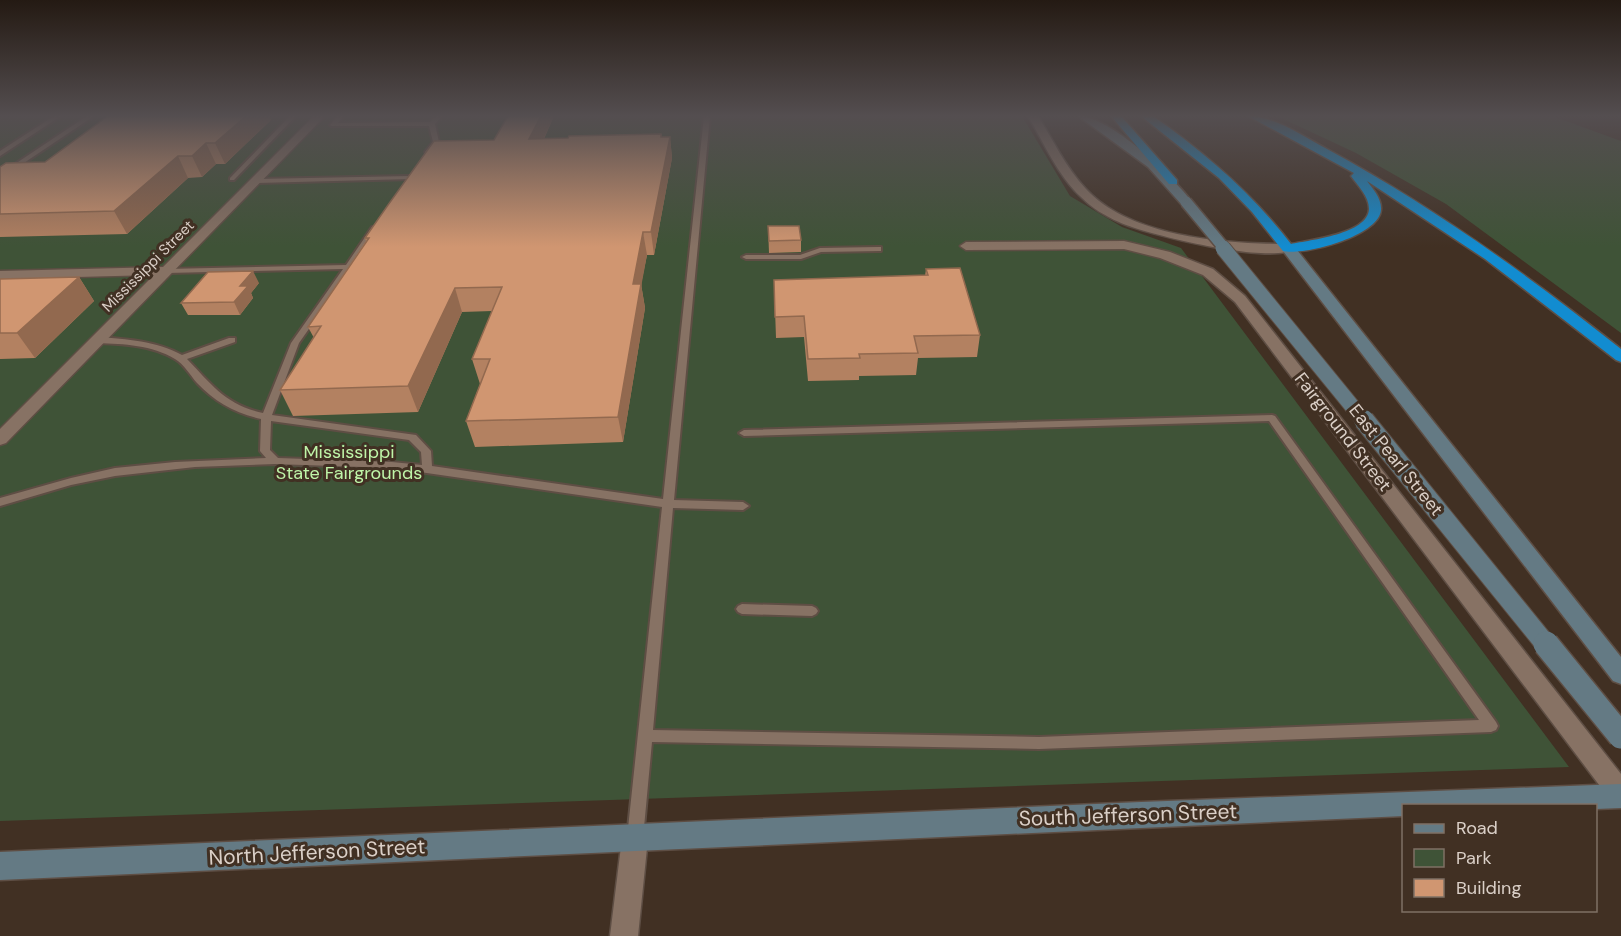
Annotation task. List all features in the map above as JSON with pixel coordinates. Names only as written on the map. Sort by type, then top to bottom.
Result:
[{"type":"highway","points":[[1154,160],[1173,182]]},
{"type":"highway","points":[[1205,160],[1233,183],[1262,213],[1288,248],[1342,238],[1362,229],[1375,217],[1377,205],[1371,191],[1345,165]]},
{"type":"highway","points":[[1335,160],[1412,202],[1482,250],[1621,357]]},
{"type":"street","name":"Mississippi Street","points":[[0,439],[277,160]]},
{"type":"street","points":[[1060,160],[1073,180],[1095,203],[1133,222],[1202,243],[1247,248],[1288,248],[1621,674]]},
{"type":"street","name":"East Pearl Street","points":[[1147,160],[1173,182],[1186,202],[1621,736]]},
{"type":"street","points":[[1202,243],[1208,272]]},
{"type":"street","name":"Fairground Street","points":[[966,246],[1124,245],[1165,255],[1208,272],[1240,299],[1621,795]]},
{"type":"street","points":[[0,275],[166,271]]},
{"type":"street","name":"South Jefferson Street","points":[[635,838],[1621,795]]},
{"type":"street","points":[[624,936],[635,838]]},
{"type":"street","name":"North Jefferson Street","points":[[0,866],[635,838]]},
{"type":"lane","points":[[0,177],[26,160]]},
{"type":"lane","points":[[232,179],[251,160]]},
{"type":"lane","points":[[635,838],[703,160]]},
{"type":"lane","points":[[403,188],[416,169]]},
{"type":"lane","points":[[256,181],[410,178]]},
{"type":"lane","points":[[0,182],[9,181]]},
{"type":"lane","points":[[275,461],[266,451],[266,417],[295,343],[383,218]]},
{"type":"lane","points":[[746,257],[801,256],[820,250],[878,249]]},
{"type":"lane","points":[[166,271],[348,267]]},
{"type":"lane","points":[[98,340],[144,345],[180,359],[217,398],[242,412],[412,437],[426,451],[427,469]]},
{"type":"lane","points":[[180,359],[232,340]]},
{"type":"lane","points":[[645,736],[1039,742],[1491,726],[1272,418],[744,433]]},
{"type":"lane","points":[[0,502],[69,482],[115,472],[225,462],[275,461],[392,465],[668,504],[743,506]]},
{"type":"lane","points":[[742,609],[812,611]]},
{"type":"green space","name":"Mississippi State Fairgrounds","points":[[0,160],[1048,160],[1070,196],[1122,227],[1181,248],[1569,767],[0,821]]},
{"type":"green space","points":[[1368,160],[1621,160],[1621,333],[1446,204]]},
{"type":"building","points":[[48,160],[174,160],[114,211],[0,214],[0,167],[6,163],[45,162]]},
{"type":"building","points":[[421,160],[665,160],[651,232],[643,232],[633,284],[641,284],[618,417],[466,421],[490,359],[472,359],[502,287],[455,288],[408,386],[280,390],[321,326],[308,327],[369,238],[365,238]]},
{"type":"building","points":[[768,226],[799,226],[801,240],[769,241]]},
{"type":"building","points":[[960,268],[980,335],[914,336],[918,353],[859,354],[860,358],[808,359],[804,316],[775,317],[774,280],[928,275],[926,269]]},
{"type":"building","points":[[253,271],[240,286],[248,286],[234,302],[181,303],[208,272]]},
{"type":"building","points":[[79,277],[17,333],[0,333],[0,279]]}]
